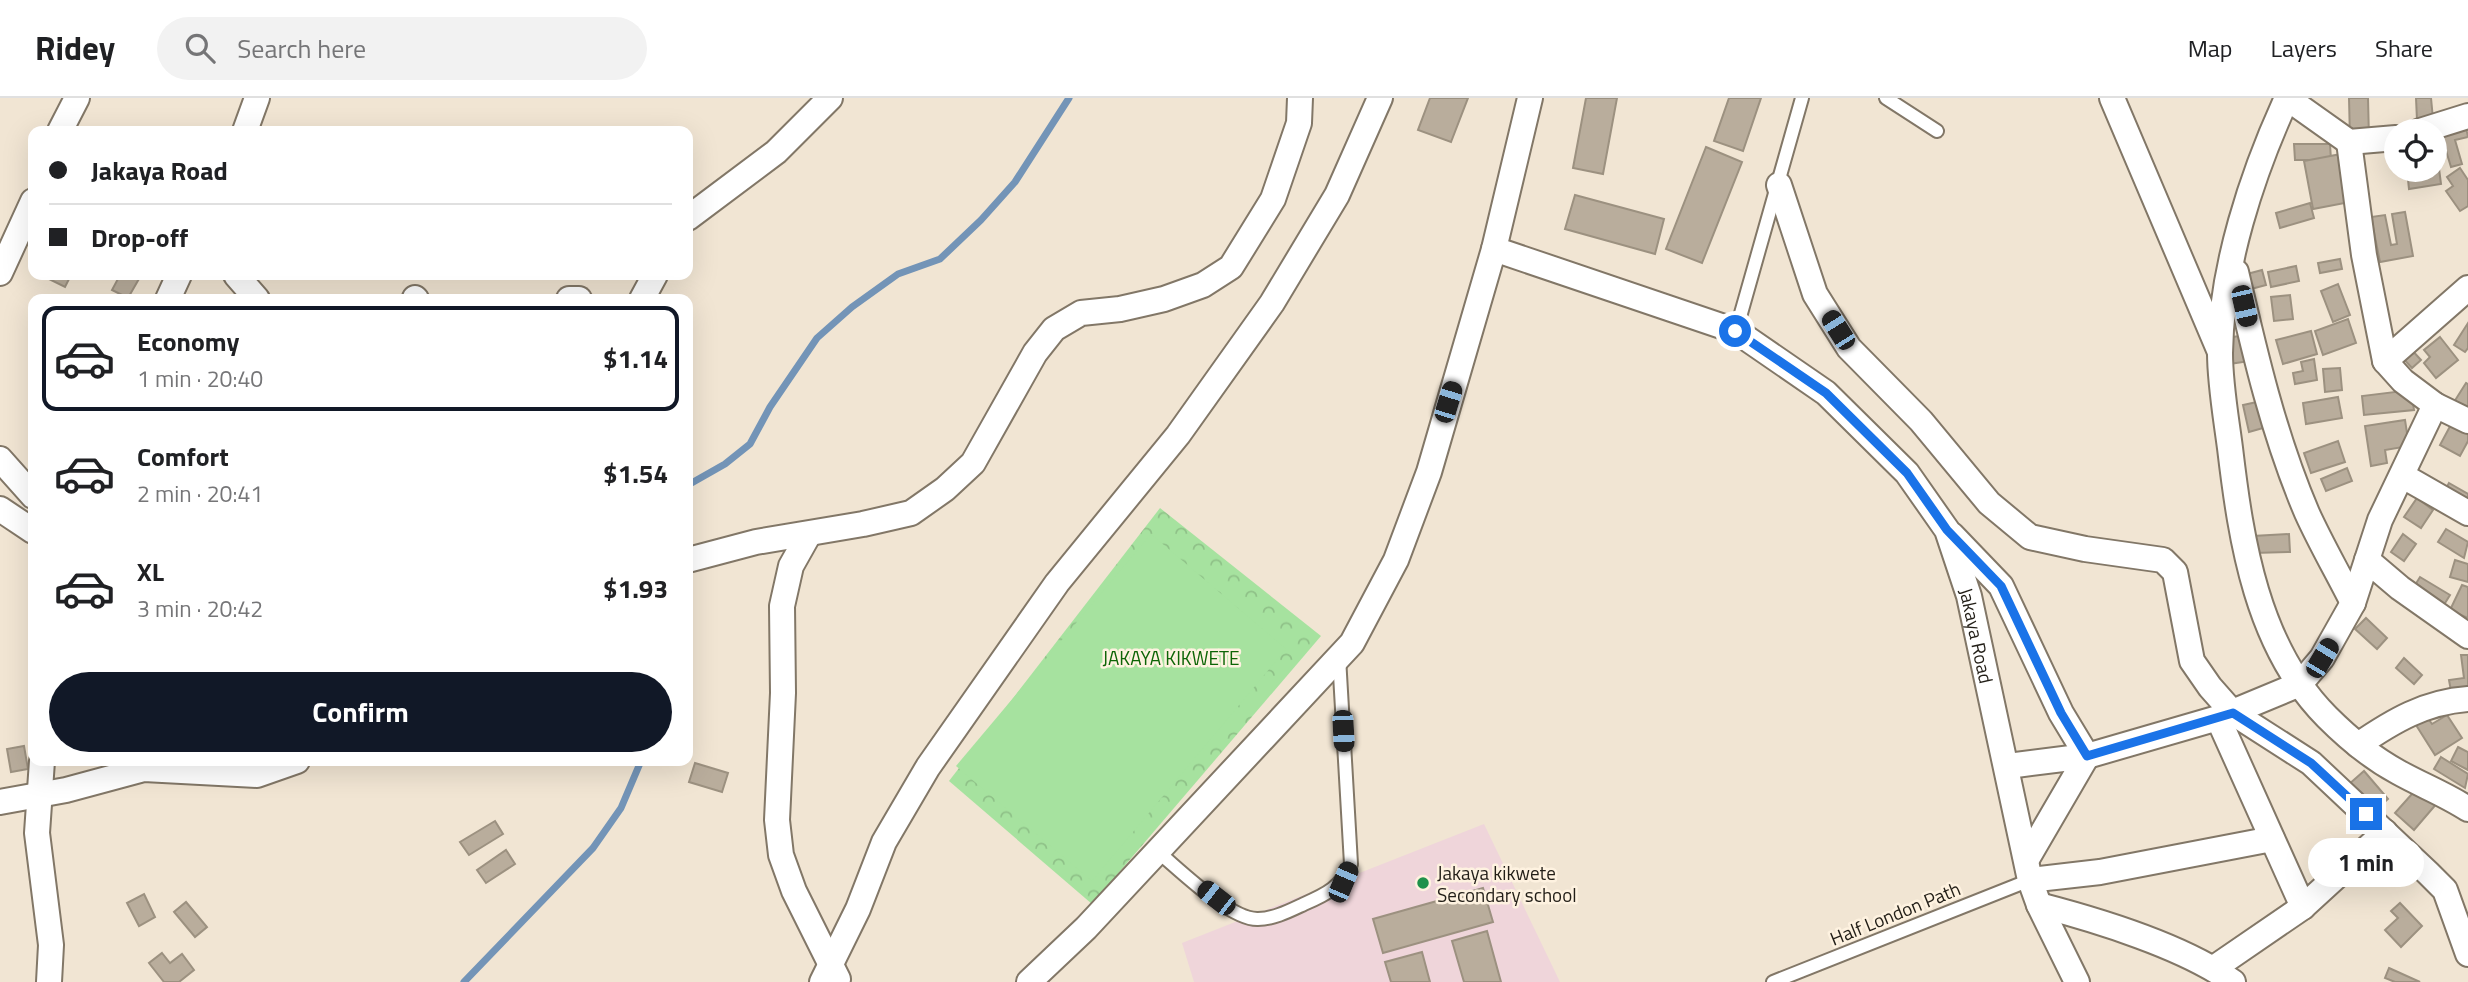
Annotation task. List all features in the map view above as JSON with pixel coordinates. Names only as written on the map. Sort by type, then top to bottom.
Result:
[{"type":"street","points":[[63,126],[77,98]]},
{"type":"street","points":[[246,126],[257,98]]},
{"type":"street","points":[[693,214],[776,152],[830,98]]},
{"type":"street","points":[[693,559],[756,541],[808,534],[911,513],[945,489],[973,463],[1035,353],[1054,329],[1081,313],[1164,299],[1203,285],[1231,267],[1273,199],[1299,124],[1300,98]]},
{"type":"street","points":[[831,978],[884,842],[928,767],[1057,583],[1178,435],[1272,303],[1337,195],[1381,98]]},
{"type":"street","points":[[1029,982],[1086,928],[1352,643],[1401,547],[1429,472],[1494,249],[1530,98]]},
{"type":"street","points":[[2112,98],[2220,353]]},
{"type":"street","points":[[2384,139],[2348,142],[2287,98],[2262,154],[2245,202],[2233,260],[2220,353],[2235,490],[2249,565],[2276,641],[2300,684],[2326,716],[2358,746],[2400,774],[2428,785],[2468,809]]},
{"type":"street","points":[[2447,123],[2468,116],[2460,98]]},
{"type":"street","points":[[2348,142],[2368,278],[2385,361],[2403,381],[2435,405],[2468,421]]},
{"type":"street","points":[[1779,185],[1815,293],[1849,348],[1921,421],[1989,503],[2030,537],[2085,550],[2164,561],[2175,572],[2193,661],[2226,715],[2272,839],[2303,907]]},
{"type":"street","points":[[0,273],[28,212]]},
{"type":"street","name":"Jakaya Road","points":[[1494,249],[1735,331],[1826,393],[1907,473],[1947,530],[1969,596],[2039,905],[2077,982]]},
{"type":"street","points":[[2233,260],[2260,374],[2284,453],[2308,514],[2353,603]]},
{"type":"street","points":[[240,280],[253,294]]},
{"type":"street","points":[[2385,361],[2468,288]]},
{"type":"street","points":[[2008,766],[2087,756],[2226,715],[2300,684],[2322,658],[2353,603],[2380,520],[2435,405]]},
{"type":"street","points":[[0,459],[28,490]]},
{"type":"street","points":[[2403,476],[2468,513]]},
{"type":"street","points":[[0,509],[28,529]]},
{"type":"street","points":[[1947,530],[2001,586],[2061,713],[2087,756]]},
{"type":"street","points":[[808,534],[791,566],[782,606],[783,693],[777,820],[781,855],[831,978]]},
{"type":"street","points":[[2367,560],[2400,588],[2468,636]]},
{"type":"street","points":[[2358,746],[2391,722],[2431,704],[2468,699]]},
{"type":"street","points":[[2226,715],[2311,763],[2445,890],[2465,936]]},
{"type":"street","points":[[2087,756],[2029,870],[2100,872],[2272,839]]},
{"type":"street","points":[[42,766],[42,795],[37,833],[51,945],[50,982]]},
{"type":"street","points":[[0,802],[42,795],[144,769],[182,766],[257,775],[283,766]]},
{"type":"street","points":[[2039,905],[2076,914],[2224,975],[2385,832]]},
{"type":"lane","points":[[1735,331],[1802,98]]},
{"type":"lane","points":[[1886,98],[1937,131]]},
{"type":"lane","points":[[1157,851],[1236,914],[1258,919],[1296,908],[1327,894],[1343,882],[1351,863],[1339,657]]},
{"type":"lane","name":"Half London Path","points":[[1773,982],[2029,870]]},
{"type":"shaded area","name":"Jakaya kikwete Secondary school","points":[[1484,824],[1560,982],[1194,982],[1182,943]]},
{"type":"green space","name":"JAKAYA KIKWETE","points":[[1160,508],[1321,636],[1092,904],[949,781]]},
{"type":"green space","name":"JAKAYA KIKWETE","points":[[1151,534],[1286,649],[1092,881],[956,766]]},
{"type":"building","points":[[1430,98],[1468,98],[1451,142],[1418,130]]},
{"type":"building","points":[[1586,98],[1617,98],[1603,174],[1573,168]]},
{"type":"building","points":[[1729,98],[1761,98],[1743,151],[1714,141]]},
{"type":"building","points":[[2349,98],[2368,98],[2369,139],[2350,139]]},
{"type":"building","points":[[2416,98],[2431,98],[2433,119],[2417,119]]},
{"type":"building","points":[[2465,123],[2468,137],[2455,140],[2462,164],[2451,167],[2447,154],[2447,129]]},
{"type":"building","points":[[2294,144],[2330,144],[2331,160],[2295,160]]},
{"type":"building","points":[[1706,147],[1742,162],[1702,263],[1666,249]]},
{"type":"building","points":[[2341,154],[2350,202],[2313,209],[2304,161]]},
{"type":"building","points":[[2460,168],[2468,180],[2468,206],[2460,211],[2446,191],[2453,186],[2447,177]]},
{"type":"building","points":[[2408,182],[2441,182],[2441,184],[2409,189]]},
{"type":"building","points":[[1575,195],[1664,219],[1655,254],[1565,229]]},
{"type":"building","points":[[2310,203],[2314,218],[2280,228],[2276,213]]},
{"type":"building","points":[[2405,212],[2413,256],[2380,262],[2371,217],[2385,215],[2391,245],[2397,244],[2392,214]]},
{"type":"building","points":[[2340,259],[2342,269],[2320,273],[2318,263]]},
{"type":"building","points":[[2296,266],[2299,281],[2271,287],[2268,272]]},
{"type":"building","points":[[2262,270],[2266,285],[2251,289],[2247,274]]},
{"type":"building","points":[[51,280],[68,280],[65,287]]},
{"type":"building","points":[[117,280],[138,280],[130,294],[120,294],[112,290]]},
{"type":"building","points":[[2338,284],[2350,315],[2333,322],[2321,291]]},
{"type":"building","points":[[2290,295],[2293,319],[2274,321],[2271,297]]},
{"type":"building","points":[[2348,319],[2356,343],[2323,355],[2315,331]]},
{"type":"building","points":[[2468,323],[2468,348],[2465,352],[2454,345]]},
{"type":"building","points":[[2311,331],[2317,354],[2283,364],[2276,340]]},
{"type":"building","points":[[2247,335],[2250,361],[2229,364],[2225,338]]},
{"type":"building","points":[[2440,337],[2458,360],[2436,378],[2424,363],[2430,357],[2424,350]]},
{"type":"building","points":[[2410,348],[2421,360],[2412,368],[2401,356]]},
{"type":"building","points":[[2314,359],[2317,380],[2295,384],[2293,373],[2303,371],[2301,362]]},
{"type":"building","points":[[2340,368],[2342,390],[2325,392],[2323,369]]},
{"type":"building","points":[[2466,383],[2468,384],[2468,409],[2454,402]]},
{"type":"building","points":[[2411,390],[2414,410],[2364,415],[2362,396]]},
{"type":"building","points":[[2338,397],[2342,418],[2306,424],[2303,403]]},
{"type":"building","points":[[2257,402],[2263,428],[2249,432],[2243,405]]},
{"type":"building","points":[[2454,419],[2468,427],[2468,441],[2460,456],[2440,445]]},
{"type":"building","points":[[2405,420],[2409,446],[2385,450],[2387,463],[2371,466],[2365,426]]},
{"type":"building","points":[[2338,441],[2345,462],[2311,473],[2304,453]]},
{"type":"building","points":[[2347,468],[2352,481],[2326,491],[2321,479]]},
{"type":"building","points":[[2449,483],[2468,494],[2468,508],[2443,494]]},
{"type":"building","points":[[2417,498],[2433,510],[2421,528],[2404,517]]},
{"type":"building","points":[[2446,529],[2468,542],[2464,558],[2438,542]]},
{"type":"building","points":[[2289,534],[2290,552],[2254,553],[2253,536]]},
{"type":"building","points":[[2403,534],[2416,544],[2404,561],[2391,552]]},
{"type":"building","points":[[2455,560],[2468,564],[2468,582],[2450,577]]},
{"type":"building","points":[[2420,577],[2450,595],[2442,608],[2412,590]]},
{"type":"building","points":[[2462,585],[2468,587],[2468,618],[2450,610]]},
{"type":"building","points":[[2366,618],[2387,638],[2377,649],[2355,629]]},
{"type":"building","points":[[2461,655],[2468,655],[2468,689],[2451,691],[2449,680],[2464,678]]},
{"type":"building","points":[[2404,658],[2422,675],[2414,684],[2396,668]]},
{"type":"building","points":[[2447,715],[2462,738],[2435,755],[2416,725],[2427,717],[2432,724]]},
{"type":"building","points":[[24,746],[28,769],[11,772],[7,749]]},
{"type":"building","points":[[2458,747],[2468,752],[2468,770],[2451,761]]},
{"type":"building","points":[[2441,757],[2468,774],[2465,788],[2434,769]]},
{"type":"building","points":[[695,763],[728,773],[722,792],[689,782]]},
{"type":"building","points":[[2364,771],[2388,799],[2372,813],[2348,785]]},
{"type":"building","points":[[2420,785],[2438,802],[2414,830],[2395,813]]},
{"type":"building","points":[[495,821],[503,834],[469,855],[460,842]]},
{"type":"building","points":[[506,850],[515,864],[486,883],[477,870]]},
{"type":"building","points":[[1483,888],[1493,922],[1383,953],[1373,919]]},
{"type":"building","points":[[144,894],[155,917],[139,926],[127,903]]},
{"type":"building","points":[[186,902],[207,927],[195,937],[174,912]]},
{"type":"building","points":[[2400,903],[2422,926],[2401,947],[2385,930],[2398,918],[2391,911]]},
{"type":"building","points":[[1487,931],[1501,982],[1464,982],[1452,941]]},
{"type":"building","points":[[1422,952],[1430,982],[1391,982],[1385,962]]},
{"type":"building","points":[[162,953],[170,963],[182,954],[194,970],[179,982],[164,982],[149,963]]},
{"type":"building","points":[[2389,968],[2420,982],[2395,982],[2385,978]]},
{"type":"waterway","points":[[693,482],[725,464],[750,444],[770,407],[817,338],[852,307],[898,274],[940,259],[981,220],[1015,182],[1069,98]]},
{"type":"waterway","points":[[464,982],[593,848],[621,808],[639,766]]},
{"type":"place","name":"Jakaya kikwete Secondary school","points":[[1423,883]]},
{"type":"route","points":[[1735,331],[1826,393],[1907,473],[1947,530],[2001,586],[2061,713],[2087,756],[2233,713],[2311,763],[2366,814]]}]
